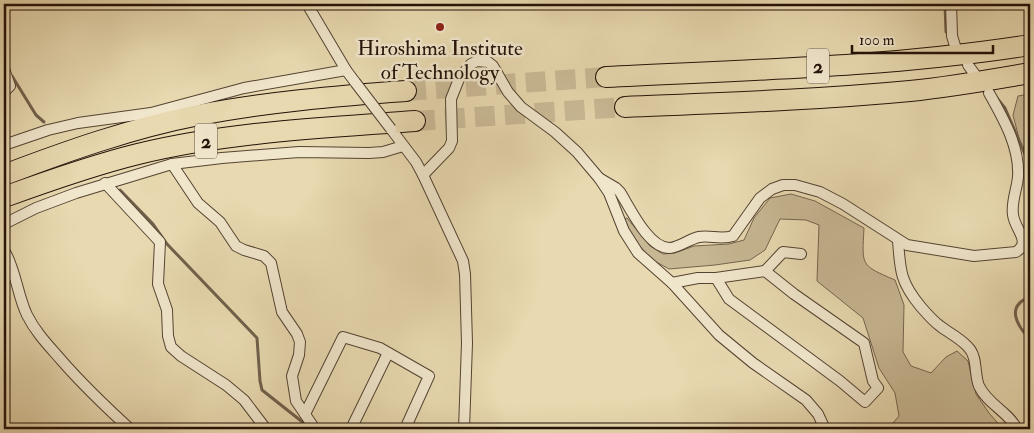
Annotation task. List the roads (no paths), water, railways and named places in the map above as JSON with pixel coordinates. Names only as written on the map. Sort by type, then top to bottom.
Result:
[{"type":"highway","name":"2","points":[[606,77],[901,61],[971,54],[1030,45]]},
{"type":"highway","name":"2","points":[[625,107],[743,102],[910,91],[1030,73]]},
{"type":"highway","name":"2","points":[[4,176],[58,154],[138,129],[198,115],[323,97],[406,91]]},
{"type":"highway","name":"2","points":[[4,197],[61,176],[139,154],[194,143],[273,132],[414,121]]},
{"type":"street","points":[[307,4],[346,70],[424,175],[463,261],[467,343],[464,429]]},
{"type":"street","points":[[951,4],[952,36],[956,49]]},
{"type":"street","points":[[424,175],[452,141],[451,107],[453,94],[459,79],[466,69],[477,61],[488,62],[493,66],[508,92],[521,107],[555,132],[577,152],[599,178],[609,193],[630,243],[645,261],[672,283],[719,335],[753,363],[806,400],[818,414],[825,429]]},
{"type":"street","points":[[968,65],[976,76]]},
{"type":"street","points":[[4,69],[10,86],[4,92]]},
{"type":"street","points":[[4,145],[48,130],[78,123],[151,112],[244,88],[346,70]]},
{"type":"street","points":[[599,178],[620,192],[652,240],[660,246],[669,248],[702,236],[721,238],[733,236],[760,198],[772,189],[783,185],[795,185],[820,192],[844,204],[907,245],[974,256],[1016,252],[1024,244],[1013,215],[1018,176],[1014,146],[1001,114],[989,93]]},
{"type":"street","points":[[4,224],[36,208],[105,184],[172,164],[299,152],[382,152],[403,146]]},
{"type":"street","points":[[172,164],[198,203],[220,222],[236,246],[264,256],[271,263],[282,312],[297,334],[300,342],[299,354],[292,376],[296,401],[315,429]]},
{"type":"street","points":[[105,184],[160,242],[158,284],[168,310],[168,336],[171,347],[181,356],[226,385],[244,400],[266,429]]},
{"type":"street","points":[[898,240],[899,265],[908,291],[938,325],[968,346],[973,356],[980,387],[992,403],[1008,415],[1017,429]]},
{"type":"street","points":[[4,250],[12,265],[18,293],[41,338],[94,397],[130,429]]},
{"type":"street","points":[[672,283],[698,278],[716,278],[765,271],[782,252],[802,254]]},
{"type":"street","points":[[716,278],[729,299],[840,381],[865,402],[878,388],[872,381],[864,343],[794,294],[765,271]]},
{"type":"street","points":[[305,414],[343,337],[380,348],[429,376],[405,429]]},
{"type":"street","points":[[351,429],[388,353]]},
{"type":"waterway","points":[[945,4],[946,32]]},
{"type":"waterway","points":[[4,55],[9,70]]},
{"type":"waterway","points":[[12,76],[36,115],[44,122]]},
{"type":"waterway","points":[[996,97],[1005,108],[1030,166]]},
{"type":"waterway","points":[[120,190],[153,224],[167,244],[257,338],[262,390],[305,424],[308,429]]},
{"type":"waterway","points":[[1030,297],[1022,301],[1016,311],[1018,322],[1030,339]]},
{"type":"tunnel","points":[[406,91],[606,77]]},
{"type":"tunnel","points":[[415,121],[625,107]]},
{"type":"place","name":"Hiroshima Institute of Technology","points":[[440,27]]}]
